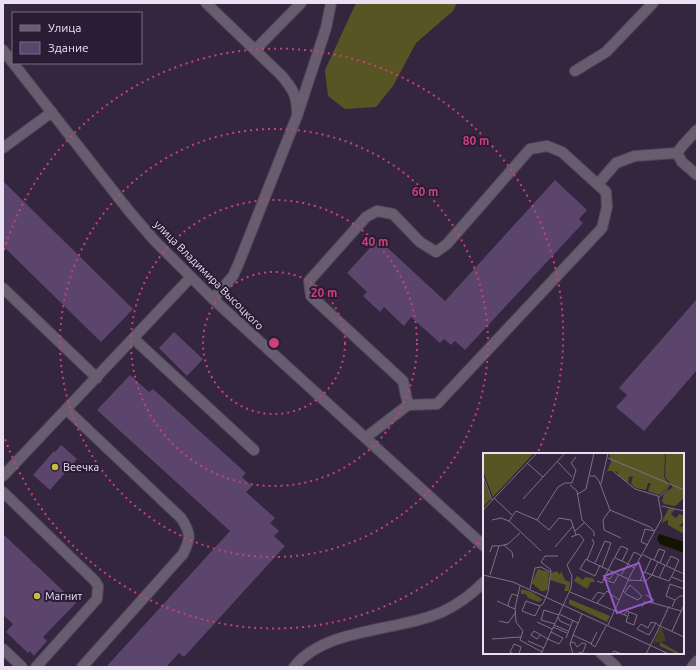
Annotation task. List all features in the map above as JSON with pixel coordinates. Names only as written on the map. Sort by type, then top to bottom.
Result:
[{"type":"street","points":[[206,3],[292,87],[297,104],[297,116]]},
{"type":"street","points":[[255,50],[301,3]]},
{"type":"street","points":[[213,299],[233,276],[238,265],[297,116],[326,28],[331,3]]},
{"type":"street","points":[[575,71],[606,52],[652,3]]},
{"type":"street","name":"улица Владимира Высоцкого","points":[[3,50],[12,62]]},
{"type":"street","name":"улица Владимира Высоцкого","points":[[14,64],[154,240],[213,299],[483,545]]},
{"type":"street","points":[[3,148],[52,112]]},
{"type":"street","points":[[677,153],[697,130]]},
{"type":"street","points":[[365,438],[408,405],[437,404],[602,228],[607,207],[606,192],[562,152],[547,146],[530,149],[447,244],[436,252],[420,242],[393,214],[377,211],[366,217],[309,282],[311,296],[403,381],[408,405]]},
{"type":"street","points":[[677,153],[682,162],[697,175]]},
{"type":"street","points":[[598,184],[616,163],[635,156],[677,153]]},
{"type":"street","points":[[3,476],[191,277]]},
{"type":"street","points":[[3,288],[97,378]]},
{"type":"street","points":[[134,339],[254,450]]},
{"type":"street","points":[[66,409],[181,518],[188,528],[189,542],[183,554],[82,667]]},
{"type":"street","points":[[3,492],[95,581],[98,586],[96,599],[36,667]]},
{"type":"street","points":[[294,667],[313,651],[344,637],[406,623],[441,612],[471,594],[483,583]]},
{"type":"street","points":[[3,649],[22,667]]},
{"type":"street","points":[[602,654],[616,667]]},
{"type":"street","points":[[692,667],[697,661]]},
{"type":"shaded area","points":[[356,3],[457,3],[453,11],[416,43],[393,86],[376,107],[345,109],[328,96],[325,70]]},
{"type":"building","points":[[555,180],[587,210],[579,219],[583,223],[465,350],[455,341],[451,345],[444,339],[440,343],[411,317],[404,326],[384,307],[380,312],[363,296],[367,292],[347,273],[378,239],[445,301]]},
{"type":"building","points":[[3,181],[133,309],[101,342],[3,246]]},
{"type":"building","points":[[697,299],[697,370],[644,431],[616,407],[627,395],[619,388]]},
{"type":"building","points":[[174,332],[203,359],[187,376],[159,348]]},
{"type":"building","points":[[130,375],[149,392],[153,389],[246,473],[242,477],[252,486],[246,492],[275,518],[270,523],[279,531],[274,536],[285,546],[184,657],[179,653],[166,667],[106,667],[230,531],[97,410]]},
{"type":"building","name":"Веечка","points":[[61,445],[77,459],[50,490],[33,475]]},
{"type":"building","name":"Магнит","points":[[3,534],[76,603],[43,637],[47,641],[34,656],[30,651],[28,653],[6,632],[13,624],[3,615]]},
{"type":"place","name":"Веечка","points":[[55,467]]},
{"type":"place","name":"Магнит","points":[[37,596]]}]
